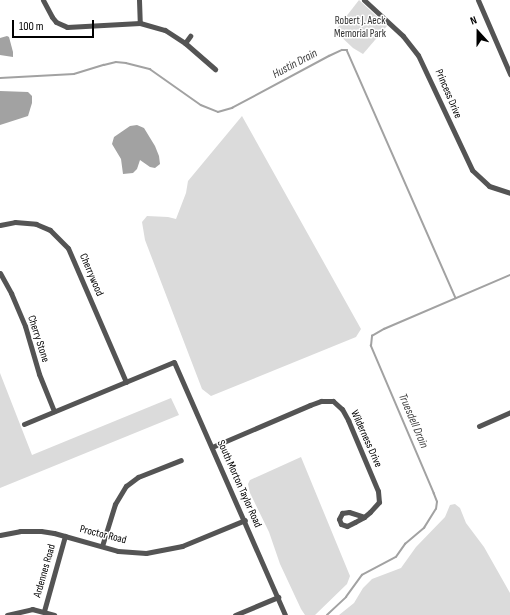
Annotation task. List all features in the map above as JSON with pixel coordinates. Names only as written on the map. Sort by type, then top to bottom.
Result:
[{"type":"street","points":[[43,0],[56,22],[67,27],[140,23],[165,30],[185,43],[215,68]]},
{"type":"street","points":[[139,0],[140,23]]},
{"type":"street","name":"Princess Drive","points":[[364,0],[403,36],[418,55],[472,170],[489,186],[510,192]]},
{"type":"street","points":[[478,0],[510,74]]},
{"type":"street","points":[[185,43],[190,36]]},
{"type":"street","name":"Cherrywood","points":[[0,225],[15,222],[36,224],[50,230],[68,248],[126,382]]},
{"type":"street","name":"Cherry Stone","points":[[0,273],[11,293],[25,326],[39,374],[54,411]]},
{"type":"street","name":"South Morton Taylor Road","points":[[126,382],[174,362],[245,520],[285,615]]},
{"type":"street","points":[[24,424],[126,382]]},
{"type":"street","name":"Wilderness Drive","points":[[212,447],[310,404],[321,401],[333,401],[342,409],[348,420],[378,491],[379,502],[364,517]]},
{"type":"street","points":[[479,426],[510,412]]},
{"type":"street","points":[[102,546],[115,504],[126,486],[138,477],[181,460]]},
{"type":"street","name":"Proctor Road","points":[[0,535],[32,531],[66,536],[102,546],[132,552],[163,551],[182,546],[245,520]]},
{"type":"street","name":"Ardennes Road","points":[[44,611],[66,536]]},
{"type":"street","points":[[235,615],[278,597]]},
{"type":"street","points":[[7,615],[25,610],[44,611],[54,615]]},
{"type":"green space","name":"Robert J. Aeck Memorial Park","points":[[359,0],[387,26],[363,54],[353,48],[335,31]]},
{"type":"green space","points":[[242,116],[361,329],[356,337],[211,396],[202,389],[145,240],[142,222],[147,216],[176,219],[186,193],[188,181]]},
{"type":"green space","points":[[0,373],[32,455],[171,398],[179,415],[0,488]]},
{"type":"green space","points":[[301,457],[350,576],[347,584],[315,615],[305,615],[301,609],[280,564],[269,532],[250,493],[248,484],[250,480]]},
{"type":"green space","points":[[455,504],[460,508],[466,523],[484,547],[510,593],[510,615],[339,615],[354,603],[363,588],[372,579],[401,568],[416,547],[445,517],[450,505]]},
{"type":"shaded area","points":[[7,36],[9,37],[13,57],[0,55],[0,38]]},
{"type":"shaded area","points":[[0,91],[28,92],[32,96],[32,103],[28,116],[0,125]]},
{"type":"shaded area","points":[[137,125],[144,128],[155,146],[160,164],[155,168],[150,167],[140,160],[137,169],[133,173],[123,174],[121,159],[112,144],[114,137],[130,126]]},
{"type":"waterway","name":"Hustin Drain","points":[[0,78],[74,74],[116,62],[126,63],[150,69],[201,105],[218,112],[232,108],[329,56],[342,50],[347,50],[456,298]]},
{"type":"waterway","name":"Truesdell Drain","points":[[327,615],[346,597],[362,575],[396,557],[405,544],[424,528],[436,509],[437,502],[434,494],[371,346],[372,336],[384,329],[510,275]]}]
